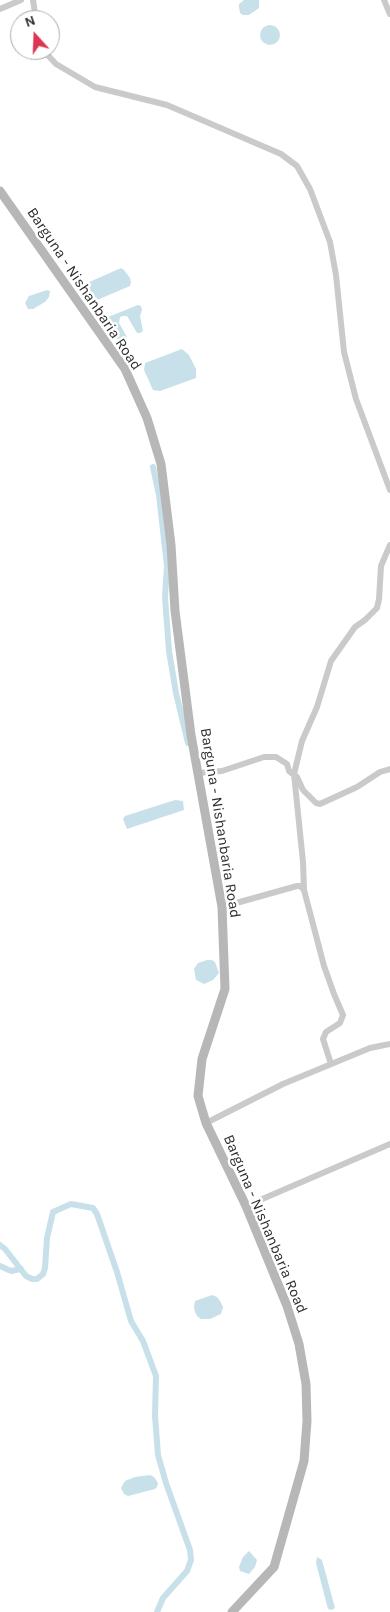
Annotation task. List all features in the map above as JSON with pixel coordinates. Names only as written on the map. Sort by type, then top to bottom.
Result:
[{"type":"street","points":[[0,9],[21,0]]},
{"type":"street","points":[[384,0],[390,14]]},
{"type":"street","points":[[52,60],[95,87],[167,105],[281,154],[296,166],[310,189],[330,242],[336,275],[344,352],[356,399],[390,490]]},
{"type":"street","name":"Barguna - Nishanbaria Road","points":[[0,191],[125,369],[147,418],[162,464],[171,545],[175,612],[198,773],[222,907],[225,989],[202,1058],[198,1096],[206,1122],[246,1206],[287,1306],[300,1344],[306,1384],[307,1421],[304,1461],[274,1567],[232,1612]]},
{"type":"street","points":[[331,1064],[323,1039],[326,1032],[340,1023],[343,1015],[324,966],[304,890],[294,774],[302,741],[317,707],[331,661],[355,627],[377,608],[381,566],[390,545]]},
{"type":"street","points":[[198,773],[222,771],[264,757],[276,757],[287,764],[289,771],[297,777],[302,790],[316,803],[323,804],[357,787],[380,772],[390,769]]},
{"type":"street","points":[[222,907],[297,886],[304,890]]},
{"type":"street","points":[[206,1122],[283,1084],[370,1048],[390,1044]]},
{"type":"street","points":[[246,1206],[390,1144]]},
{"type":"water","points":[[244,0],[259,0],[259,8],[249,15],[243,15],[240,13],[239,4]]},
{"type":"water","points":[[270,25],[277,28],[280,35],[277,42],[270,45],[263,42],[260,35],[263,28]]},
{"type":"water","points":[[121,268],[130,278],[130,286],[97,300],[88,297],[84,290],[84,286],[87,283]]},
{"type":"water","points":[[47,290],[50,291],[49,297],[45,302],[33,309],[28,309],[25,303],[29,296]]},
{"type":"water","points":[[138,305],[141,306],[142,310],[140,316],[143,331],[140,333],[137,333],[127,316],[120,317],[119,323],[127,337],[124,340],[120,341],[101,325],[108,317]]},
{"type":"water","points":[[182,349],[189,355],[196,369],[196,378],[160,391],[153,390],[144,370],[145,363]]},
{"type":"water","points":[[175,800],[183,801],[184,810],[127,829],[123,819],[125,816]]},
{"type":"water","points":[[207,960],[215,962],[219,973],[213,980],[204,984],[196,980],[194,969],[198,963]]},
{"type":"water","points":[[212,1295],[217,1297],[223,1307],[221,1314],[210,1319],[201,1319],[195,1312],[195,1301]]},
{"type":"water","points":[[150,1475],[158,1483],[155,1489],[128,1496],[124,1494],[121,1488],[125,1481],[135,1477]]},
{"type":"water","points":[[249,1551],[257,1560],[255,1567],[249,1574],[240,1571],[239,1567],[243,1557]]},
{"type":"water","points":[[317,1557],[322,1560],[335,1608],[332,1610],[328,1609],[316,1563]]},
{"type":"waterway","points":[[153,467],[159,495],[167,566],[165,597],[169,651],[176,693],[188,743]]},
{"type":"waterway","points":[[0,1245],[26,1276],[37,1279],[43,1274],[45,1268],[47,1238],[53,1212],[71,1204],[93,1208],[97,1214],[131,1321],[143,1341],[156,1376],[155,1416],[158,1455],[190,1550],[191,1560],[187,1571],[163,1598],[157,1612]]},
{"type":"waterway","points":[[0,1266],[11,1271],[21,1269]]}]
